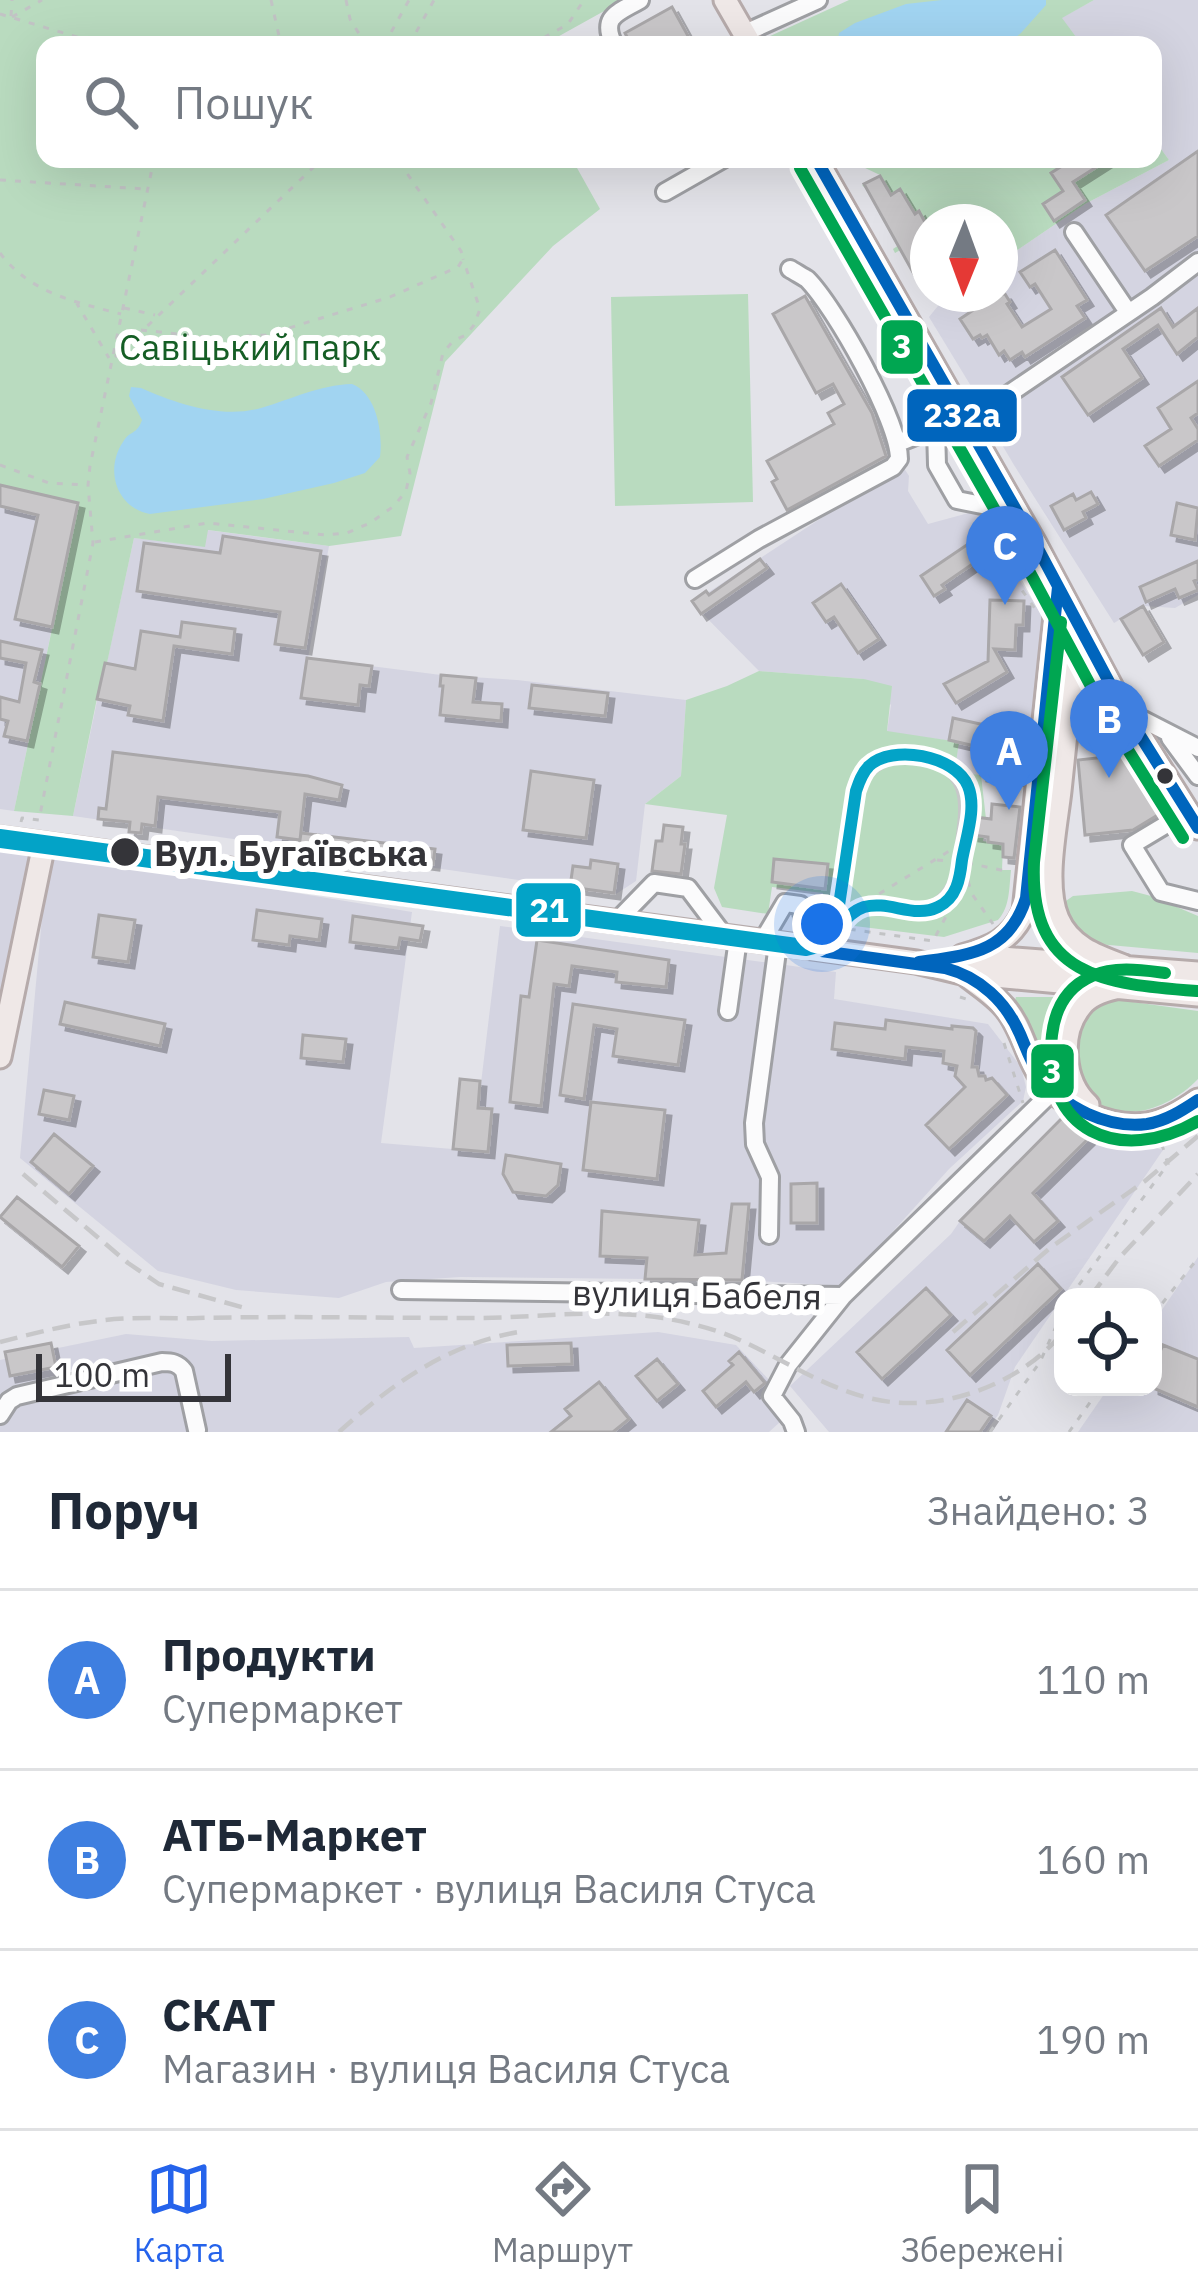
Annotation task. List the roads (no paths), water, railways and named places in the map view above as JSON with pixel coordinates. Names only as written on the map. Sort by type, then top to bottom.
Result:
[{"type":"main road","points":[[725,0],[746,36]]},
{"type":"main road","points":[[821,168],[1124,710],[1192,820]]},
{"type":"main road","points":[[962,964],[1000,942],[1016,928],[1024,911],[1058,587]]},
{"type":"main road","points":[[1079,625],[1053,857],[1053,903],[1058,920],[1069,937],[1122,976],[1198,995]]},
{"type":"main road","points":[[0,838],[916,962],[1122,976],[1198,973]]},
{"type":"main road","points":[[0,1057],[44,844]]},
{"type":"main road","points":[[962,964],[1007,1010],[1031,1061],[1053,1091],[1078,1108],[1126,1124],[1149,1124],[1198,1100]]},
{"type":"main road","points":[[1102,1118],[1071,1084],[1069,1036],[1082,1004],[1122,976]]},
{"type":"lane","points":[[610,36],[613,15],[640,0]]},
{"type":"lane","points":[[753,36],[818,0]]},
{"type":"lane","points":[[665,192],[706,168]]},
{"type":"lane","points":[[1074,232],[1128,312]]},
{"type":"lane","points":[[898,443],[964,420],[1198,262]]},
{"type":"lane","points":[[695,579],[899,459],[898,443],[867,370],[806,279],[790,269]]},
{"type":"lane","points":[[935,428],[937,465],[957,500],[1017,512]]},
{"type":"lane","points":[[1124,710],[1198,748]]},
{"type":"lane","points":[[1167,734],[1198,776]]},
{"type":"lane","points":[[1192,820],[1132,845],[1161,892],[1198,901]]},
{"type":"lane","points":[[616,922],[654,883],[688,888],[732,938],[728,1011]]},
{"type":"lane","points":[[769,1235],[770,1177],[755,1144],[754,1123],[770,943],[785,903],[800,905],[817,949]]},
{"type":"lane","name":"вулиця Бабеля","points":[[401,1290],[843,1296],[1053,1091]]},
{"type":"lane","points":[[796,1432],[772,1396],[788,1365],[843,1296]]},
{"type":"lane","points":[[0,1415],[17,1396],[171,1362],[184,1371],[200,1429]]},
{"type":"water","points":[[1046,0],[1017,36],[838,36],[855,23],[906,4]]},
{"type":"water","points":[[352,384],[373,405],[379,426],[380,457],[365,473],[263,499],[150,514],[129,504],[117,486],[117,453],[142,420],[129,396],[131,387],[200,408],[231,412]]},
{"type":"tram line","points":[[849,845],[866,786],[882,768],[915,763],[945,773],[953,782],[959,817],[949,881],[930,902],[901,909]]},
{"type":"railway","points":[[953,1332],[1050,1248],[1145,1181],[1198,1136]]},
{"type":"railway","points":[[23,1174],[159,1284],[245,1308]]},
{"type":"railway","points":[[1097,1288],[1198,1174]]},
{"type":"railway","points":[[0,1342],[122,1319],[639,1315],[716,1331],[864,1397],[911,1403],[953,1398],[995,1384],[1054,1342]]},
{"type":"railway","points":[[339,1432],[424,1367],[472,1344],[525,1331]]},
{"type":"place","name":"СКАТ","points":[[1005,605]]},
{"type":"place","name":"АТБ-Маркет","points":[[1109,778]]},
{"type":"place","name":"Продукти","points":[[1009,810]]},
{"type":"place","name":"Вул. Бугаївська","points":[[125,852]]},
{"type":"park label","name":"Савіцький парк","points":[[250,346]]}]
